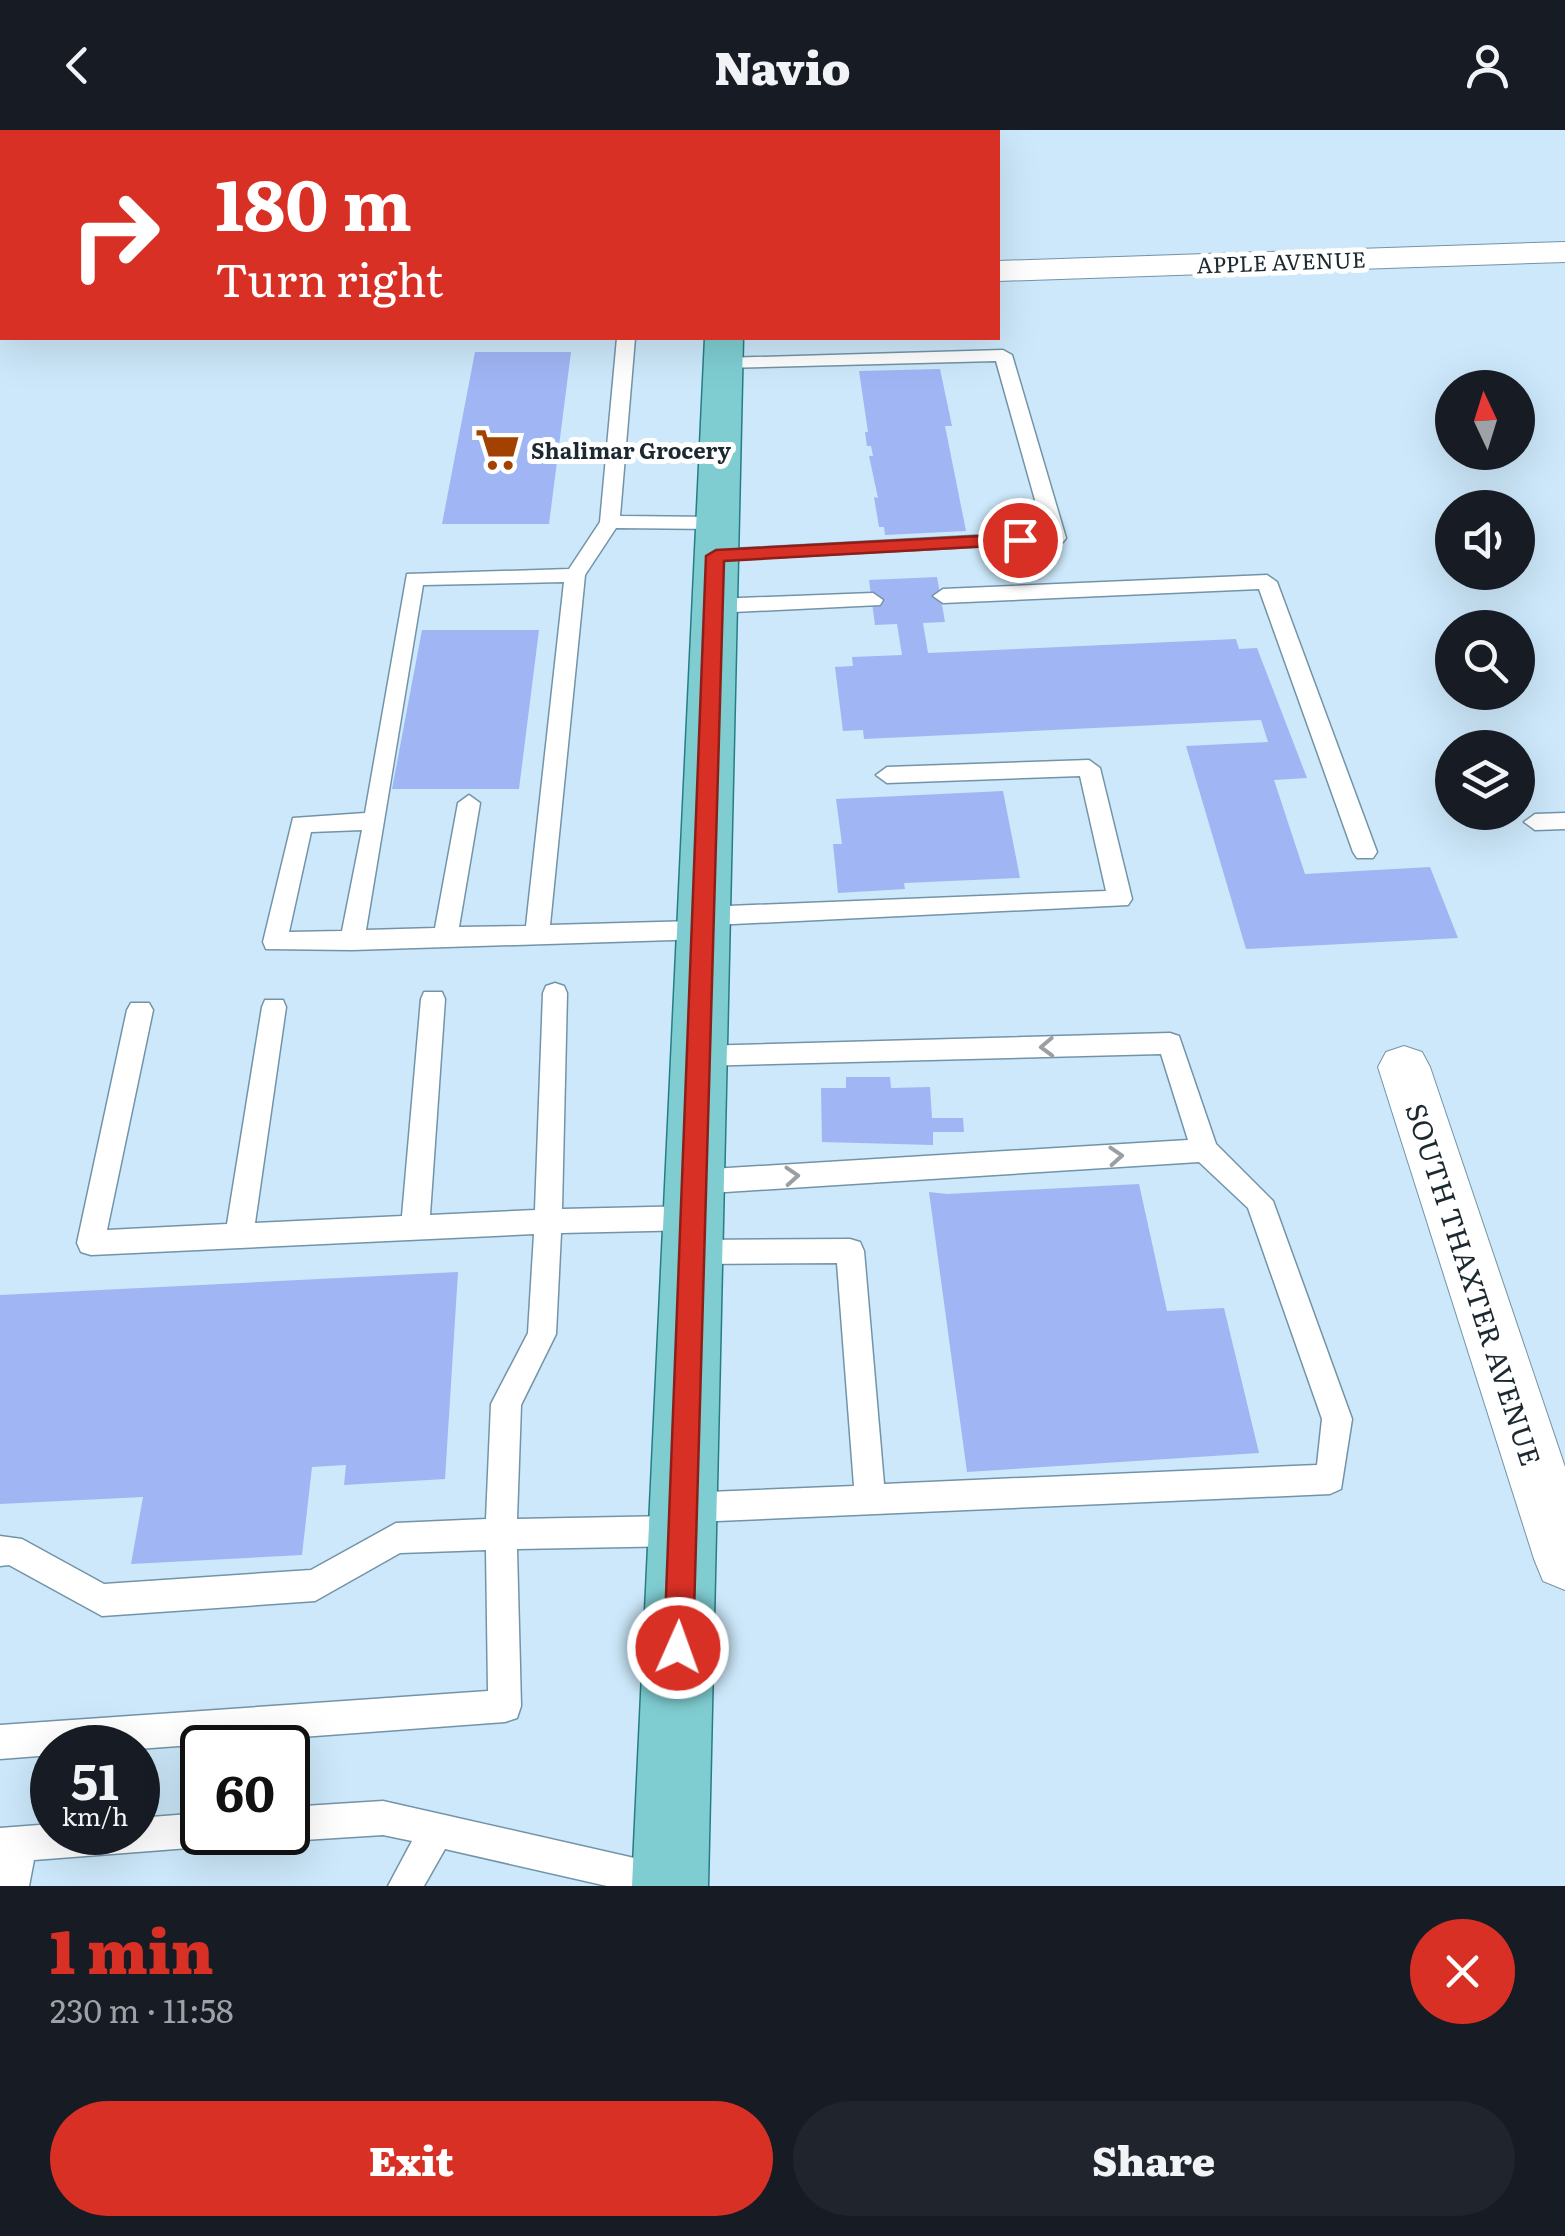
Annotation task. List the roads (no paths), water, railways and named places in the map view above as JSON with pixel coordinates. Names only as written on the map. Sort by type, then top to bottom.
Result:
[{"type":"main road","points":[[670,1885],[724,350]]},
{"type":"street","name":"APPLE AVENUE","points":[[1000,269],[1565,252]]},
{"type":"street","name":"SOUTH THAXTER AVENUE","points":[[1404,1067],[1565,1559]]},
{"type":"lane","points":[[537,936],[575,575],[610,522],[626,340]]},
{"type":"lane","points":[[610,522],[716,539],[1056,538],[1004,356],[724,350]]},
{"type":"lane","points":[[352,940],[414,579],[575,575]]},
{"type":"lane","points":[[943,596],[1267,582],[1365,852]]},
{"type":"lane","points":[[714,606],[874,600]]},
{"type":"lane","points":[[375,821],[302,824],[275,942],[537,936],[804,915],[1120,900],[1089,768],[887,775]]},
{"type":"lane","points":[[445,938],[468,803]]},
{"type":"lane","points":[[1535,822],[1565,821]]},
{"type":"lane","points":[[0,1742],[505,1706],[500,1534],[506,1404],[542,1334],[555,992]]},
{"type":"lane","points":[[415,1227],[434,999]]},
{"type":"lane","points":[[240,1236],[274,1008]]},
{"type":"lane","points":[[140,1010],[91,1243],[548,1221],[694,1218],[1205,1150]]},
{"type":"lane","points":[[0,1551],[11,1550],[102,1600],[315,1586],[396,1538],[683,1520],[870,1500],[1330,1479],[1338,1419],[1259,1201],[1205,1150],[1170,1044],[699,1056]]},
{"type":"lane","points":[[694,1218],[850,1251],[870,1500]]},
{"type":"lane","points":[[310,1823],[383,1818],[670,1885]]},
{"type":"lane","points":[[12,1886],[10,1844],[180,1832]]},
{"type":"lane","points":[[405,1886],[436,1832]]},
{"type":"place","name":"Shalimar Grocery","points":[[498,449]]}]
